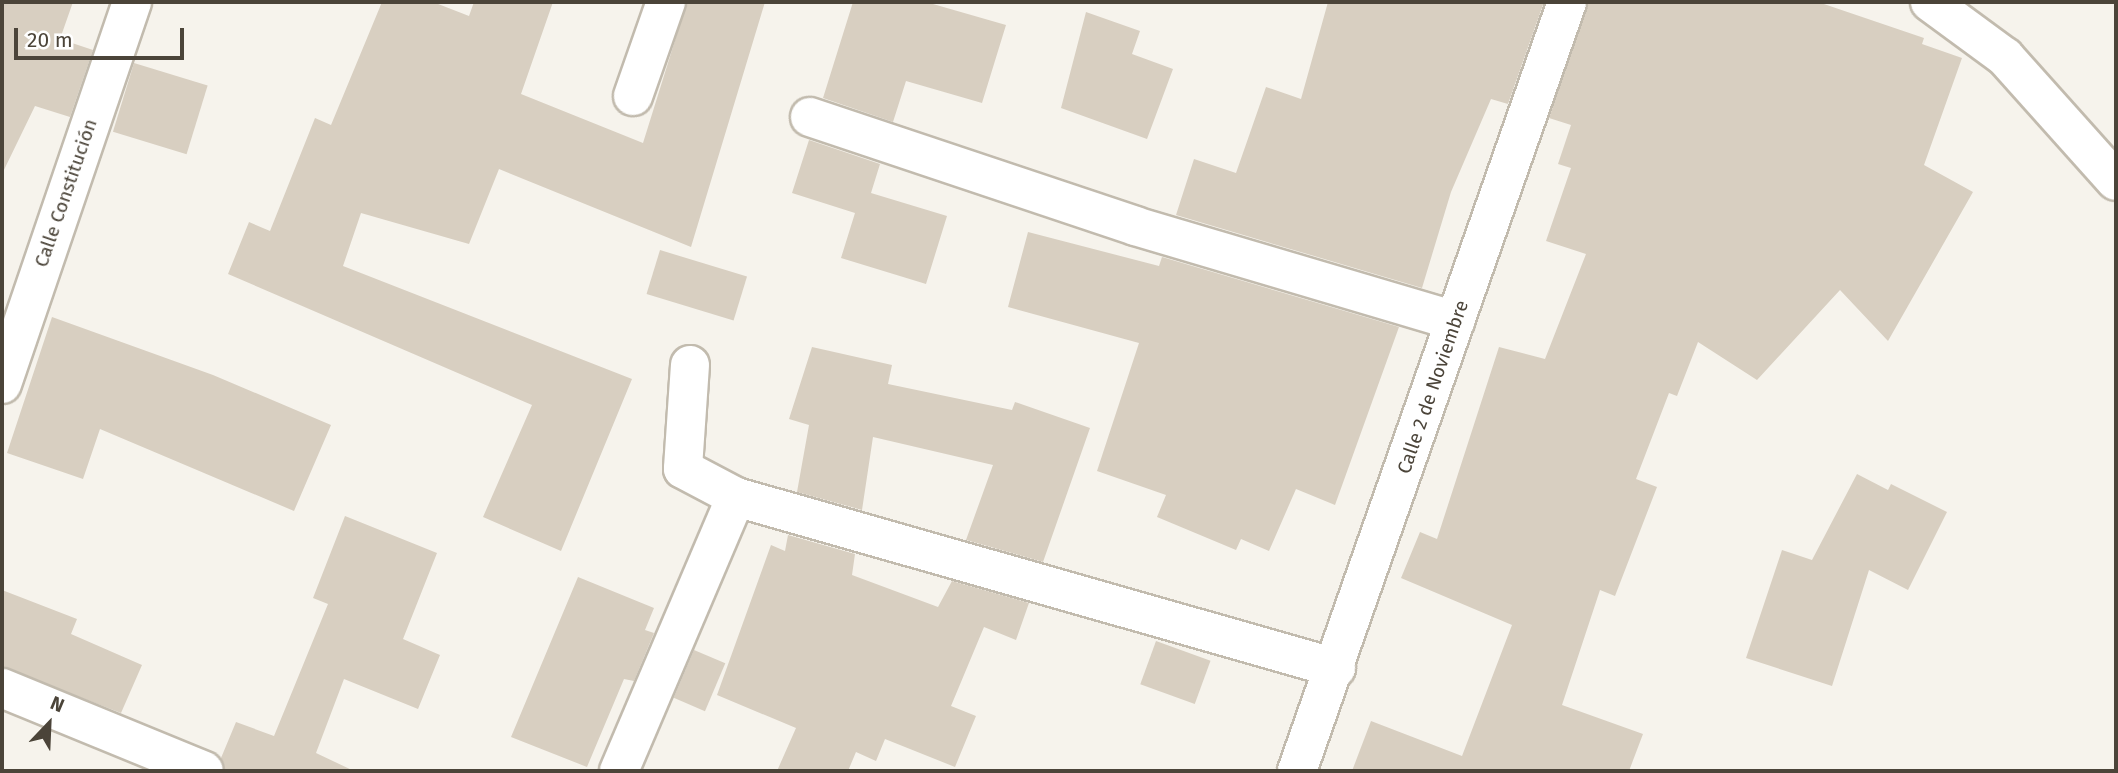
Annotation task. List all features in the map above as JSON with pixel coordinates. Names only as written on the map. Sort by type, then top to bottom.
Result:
[{"type":"street","name":"Calle Constitución","points":[[2,384],[132,2]]},
{"type":"street","points":[[633,96],[666,2]]},
{"type":"street","name":"Calle 2 de Noviembre","points":[[1297,771],[1336,668],[1567,2]]},
{"type":"street","points":[[1930,2],[2005,57],[2116,181]]},
{"type":"street","points":[[810,117],[1135,226],[1455,321]]},
{"type":"street","points":[[690,365],[683,469],[736,497],[1336,668]]},
{"type":"street","points":[[618,771],[736,497]]},
{"type":"street","points":[[2,688],[204,771]]},
{"type":"building","points":[[2,2],[73,2],[60,39],[93,50],[70,117],[35,106],[2,174]]},
{"type":"building","points":[[382,2],[433,2],[469,16],[474,2],[553,2],[521,94],[643,143],[687,2],[765,2],[691,247],[499,169],[469,244],[361,213],[343,266],[632,379],[561,551],[483,517],[532,405],[228,274],[249,222],[270,231],[315,118],[331,125]]},
{"type":"building","points":[[853,2],[926,2],[1006,25],[982,103],[906,81],[893,122],[823,98]]},
{"type":"building","points":[[1328,2],[1544,2],[1508,104],[1491,99],[1451,192],[1422,288],[1176,215],[1194,159],[1236,173],[1266,87],[1301,99]]},
{"type":"building","points":[[1588,2],[1818,2],[1924,38],[1922,44],[1962,58],[1924,165],[1973,192],[1888,341],[1840,290],[1757,380],[1698,342],[1677,396],[1669,393],[1636,479],[1657,487],[1615,596],[1600,590],[1562,705],[1643,734],[1629,771],[1352,771],[1371,721],[1462,756],[1512,625],[1401,578],[1420,532],[1437,539],[1499,347],[1545,359],[1586,254],[1546,241],[1571,168],[1558,164],[1571,125],[1549,118]]},
{"type":"building","points":[[1086,12],[1140,31],[1132,54],[1173,69],[1147,139],[1061,108]]},
{"type":"building","points":[[134,63],[208,86],[187,154],[113,132]]},
{"type":"building","points":[[809,140],[880,164],[871,193],[947,216],[926,284],[841,258],[855,213],[792,193]]},
{"type":"building","points":[[1028,232],[1159,266],[1162,257],[1399,327],[1335,505],[1296,489],[1269,551],[1241,539],[1236,550],[1157,517],[1166,495],[1097,471],[1139,343],[1008,307]]},
{"type":"building","points":[[660,250],[747,277],[734,321],[647,294]]},
{"type":"building","points":[[52,317],[213,375],[331,425],[294,511],[100,429],[83,479],[7,453]]},
{"type":"building","points":[[812,347],[892,365],[888,384],[1012,410],[1015,402],[1090,428],[1043,562],[966,540],[993,465],[873,437],[862,510],[797,492],[809,425],[789,419]]},
{"type":"building","points":[[1857,474],[1888,490],[1891,484],[1947,512],[1908,590],[1869,570],[1832,686],[1746,658],[1782,550],[1812,560]]},
{"type":"building","points":[[345,516],[437,553],[403,639],[440,655],[418,709],[344,679],[316,753],[354,771],[225,771],[221,758],[236,722],[274,736],[328,604],[313,598]]},
{"type":"building","points":[[788,535],[855,554],[852,575],[938,607],[952,581],[1029,603],[1016,640],[984,627],[951,706],[976,716],[955,767],[885,739],[876,761],[856,752],[848,771],[777,771],[796,728],[717,695],[771,545],[785,551]]},
{"type":"building","points":[[578,577],[654,608],[645,630],[654,633],[634,681],[624,679],[587,767],[511,737]]},
{"type":"building","points":[[2,590],[77,619],[71,634],[142,665],[121,713],[2,667]]},
{"type":"building","points":[[1156,641],[1211,661],[1195,704],[1140,684]]},
{"type":"building","points":[[694,650],[725,663],[705,711],[674,698]]}]
